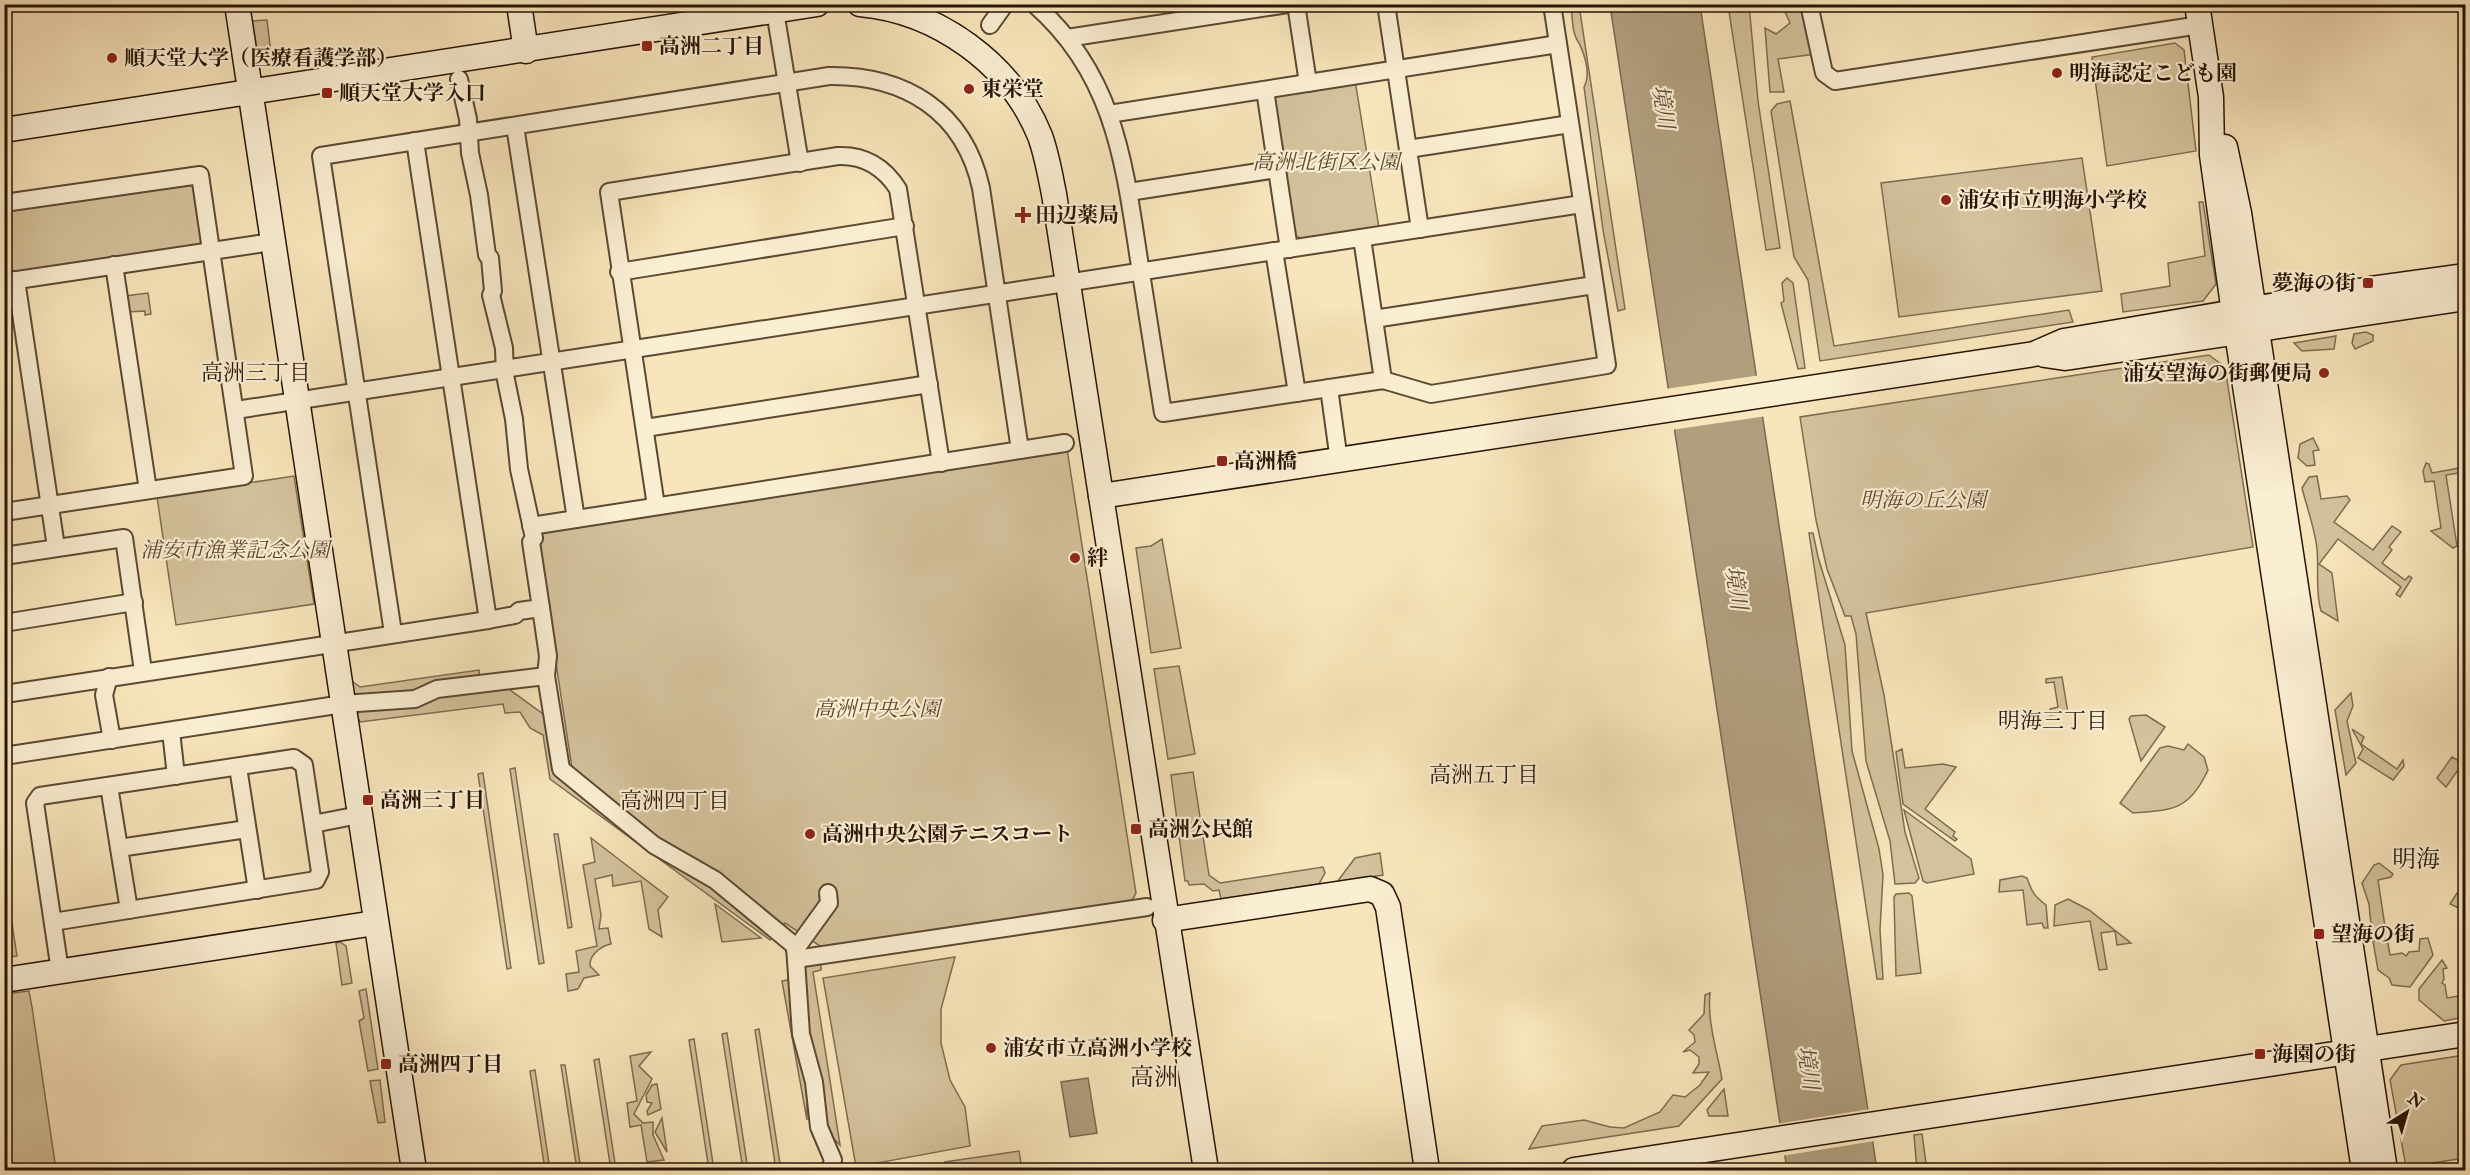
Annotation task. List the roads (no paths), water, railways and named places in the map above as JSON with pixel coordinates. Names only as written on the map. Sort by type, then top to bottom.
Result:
[{"type":"street","points":[[237,4],[414,1170]]},
{"type":"street","points":[[519,4],[526,51]]},
{"type":"street","points":[[4,129],[250,90],[526,51],[774,8],[817,4]]},
{"type":"street","points":[[860,4],[890,9],[944,30],[978,54],[1006,81],[1032,120],[1045,152],[1101,496],[1156,914],[1206,1170]]},
{"type":"street","points":[[990,25],[1005,4]]},
{"type":"street","points":[[1034,4],[1067,38],[1088,69],[1109,114],[1123,157],[1163,413],[1383,380],[1431,394],[1607,365],[1552,4]]},
{"type":"street","points":[[1067,38],[1288,4]]},
{"type":"street","points":[[1296,4],[1308,83]]},
{"type":"street","points":[[1386,4],[1420,229]]},
{"type":"street","points":[[1809,4],[1824,73],[1835,81],[2199,15],[2211,97],[2212,155],[2245,322],[2357,1050],[2385,1170]]},
{"type":"street","points":[[774,8],[800,163]]},
{"type":"street","points":[[1109,114],[1558,44]]},
{"type":"street","points":[[393,633],[321,156],[829,76],[876,79],[910,92],[946,120],[966,146],[979,177],[1020,450]]},
{"type":"street","points":[[459,79],[470,153],[480,195],[481,224],[492,274],[491,295],[504,348],[504,368],[514,419],[519,469],[531,526],[548,656],[546,676],[561,769],[654,844],[715,880],[795,946],[801,1034],[814,1082],[819,1127],[833,1160],[830,1170]]},
{"type":"street","points":[[1265,90],[1277,169],[1282,250],[1297,393]]},
{"type":"street","points":[[1408,149],[1570,124]]},
{"type":"street","points":[[515,126],[551,362],[571,519]]},
{"type":"street","points":[[415,141],[451,377],[493,618]]},
{"type":"street","points":[[656,506],[633,349],[619,272],[609,192],[800,163],[852,156],[874,163],[898,189],[941,463]]},
{"type":"street","points":[[1129,192],[1277,169]]},
{"type":"street","points":[[4,203],[200,175],[244,476],[4,512]]},
{"type":"street","points":[[236,410],[1582,204]]},
{"type":"street","points":[[619,272],[905,226]]},
{"type":"street","points":[[1362,238],[1383,380]]},
{"type":"street","points":[[56,547],[52,505],[10,281],[272,242]]},
{"type":"street","points":[[114,266],[148,490]]},
{"type":"street","points":[[2245,322],[2466,276]]},
{"type":"street","points":[[1374,319],[1594,285]]},
{"type":"street","points":[[1101,496],[2034,354],[2064,341],[2466,298]]},
{"type":"street","points":[[645,428],[929,384]]},
{"type":"street","points":[[1329,388],[1339,461]]},
{"type":"street","points":[[531,526],[1065,443]]},
{"type":"street","points":[[4,556],[124,538],[143,671]]},
{"type":"street","points":[[4,622],[134,602]]},
{"type":"street","points":[[4,691],[5,694],[493,618],[542,608]]},
{"type":"street","points":[[4,756],[343,704],[415,699],[437,689],[546,676]]},
{"type":"street","points":[[109,677],[104,695],[112,740]]},
{"type":"street","points":[[171,731],[176,776]]},
{"type":"street","points":[[53,922],[316,880],[320,872],[304,765],[294,758],[40,796],[35,803],[60,971]]},
{"type":"street","points":[[238,766],[257,890]]},
{"type":"street","points":[[109,786],[129,910]]},
{"type":"street","points":[[313,824],[359,815]]},
{"type":"street","points":[[119,848],[248,829]]},
{"type":"street","points":[[796,955],[1370,889],[1382,894],[1388,907],[1427,1170]]},
{"type":"street","points":[[796,955],[829,903],[828,893]]},
{"type":"street","points":[[5,971],[60,971],[375,923]]},
{"type":"street","points":[[1574,1170],[2466,1034]]},
{"type":"street","points":[[2357,1050],[2364,1170]]},
{"type":"water","name":"境川","points":[[1610,5],[1700,5],[1877,1170],[1787,1170]]},
{"type":"water","points":[[1088,1078],[1097,1133],[1070,1137],[1061,1082]]},
{"type":"place","name":"高洲二丁目","points":[[647,46]]},
{"type":"place","name":"順天堂大学（医療看護学部）","points":[[112,58]]},
{"type":"place","name":"明海認定こども園","points":[[2057,73]]},
{"type":"place","name":"東栄堂","points":[[969,89]]},
{"type":"place","name":"順天堂大学入口","points":[[327,93]]},
{"type":"place","name":"浦安市立明海小学校","points":[[1946,200]]},
{"type":"place","name":"田辺薬局","points":[[1023,215]]},
{"type":"place","name":"夢海の街","points":[[2368,283]]},
{"type":"place","name":"浦安望海の街郵便局","points":[[2324,373]]},
{"type":"place","name":"高洲橋","points":[[1222,461]]},
{"type":"place","name":"絆","points":[[1075,558]]},
{"type":"place","name":"高洲三丁目","points":[[368,800]]},
{"type":"place","name":"高洲公民館","points":[[1136,829]]},
{"type":"place","name":"高洲中央公園テニスコート","points":[[810,834]]},
{"type":"place","name":"望海の街","points":[[2319,934]]},
{"type":"place","name":"浦安市立高洲小学校","points":[[991,1048]]},
{"type":"place","name":"海園の街","points":[[2260,1054]]},
{"type":"place","name":"高洲四丁目","points":[[386,1064]]},
{"type":"district","name":"高洲三丁目","points":[[256,373]]},
{"type":"district","name":"明海三丁目","points":[[2053,721]]},
{"type":"district","name":"高洲五丁目","points":[[1484,775]]},
{"type":"district","name":"高洲四丁目","points":[[675,801]]},
{"type":"district","name":"明海","points":[[2416,859]]},
{"type":"district","name":"高洲","points":[[1154,1077]]},
{"type":"park label","name":"高洲北街区公園","points":[[1326,162]]},
{"type":"park label","name":"明海の丘公園","points":[[1923,500]]},
{"type":"park label","name":"浦安市漁業記念公園","points":[[235,550]]},
{"type":"park label","name":"高洲中央公園","points":[[877,709]]}]
